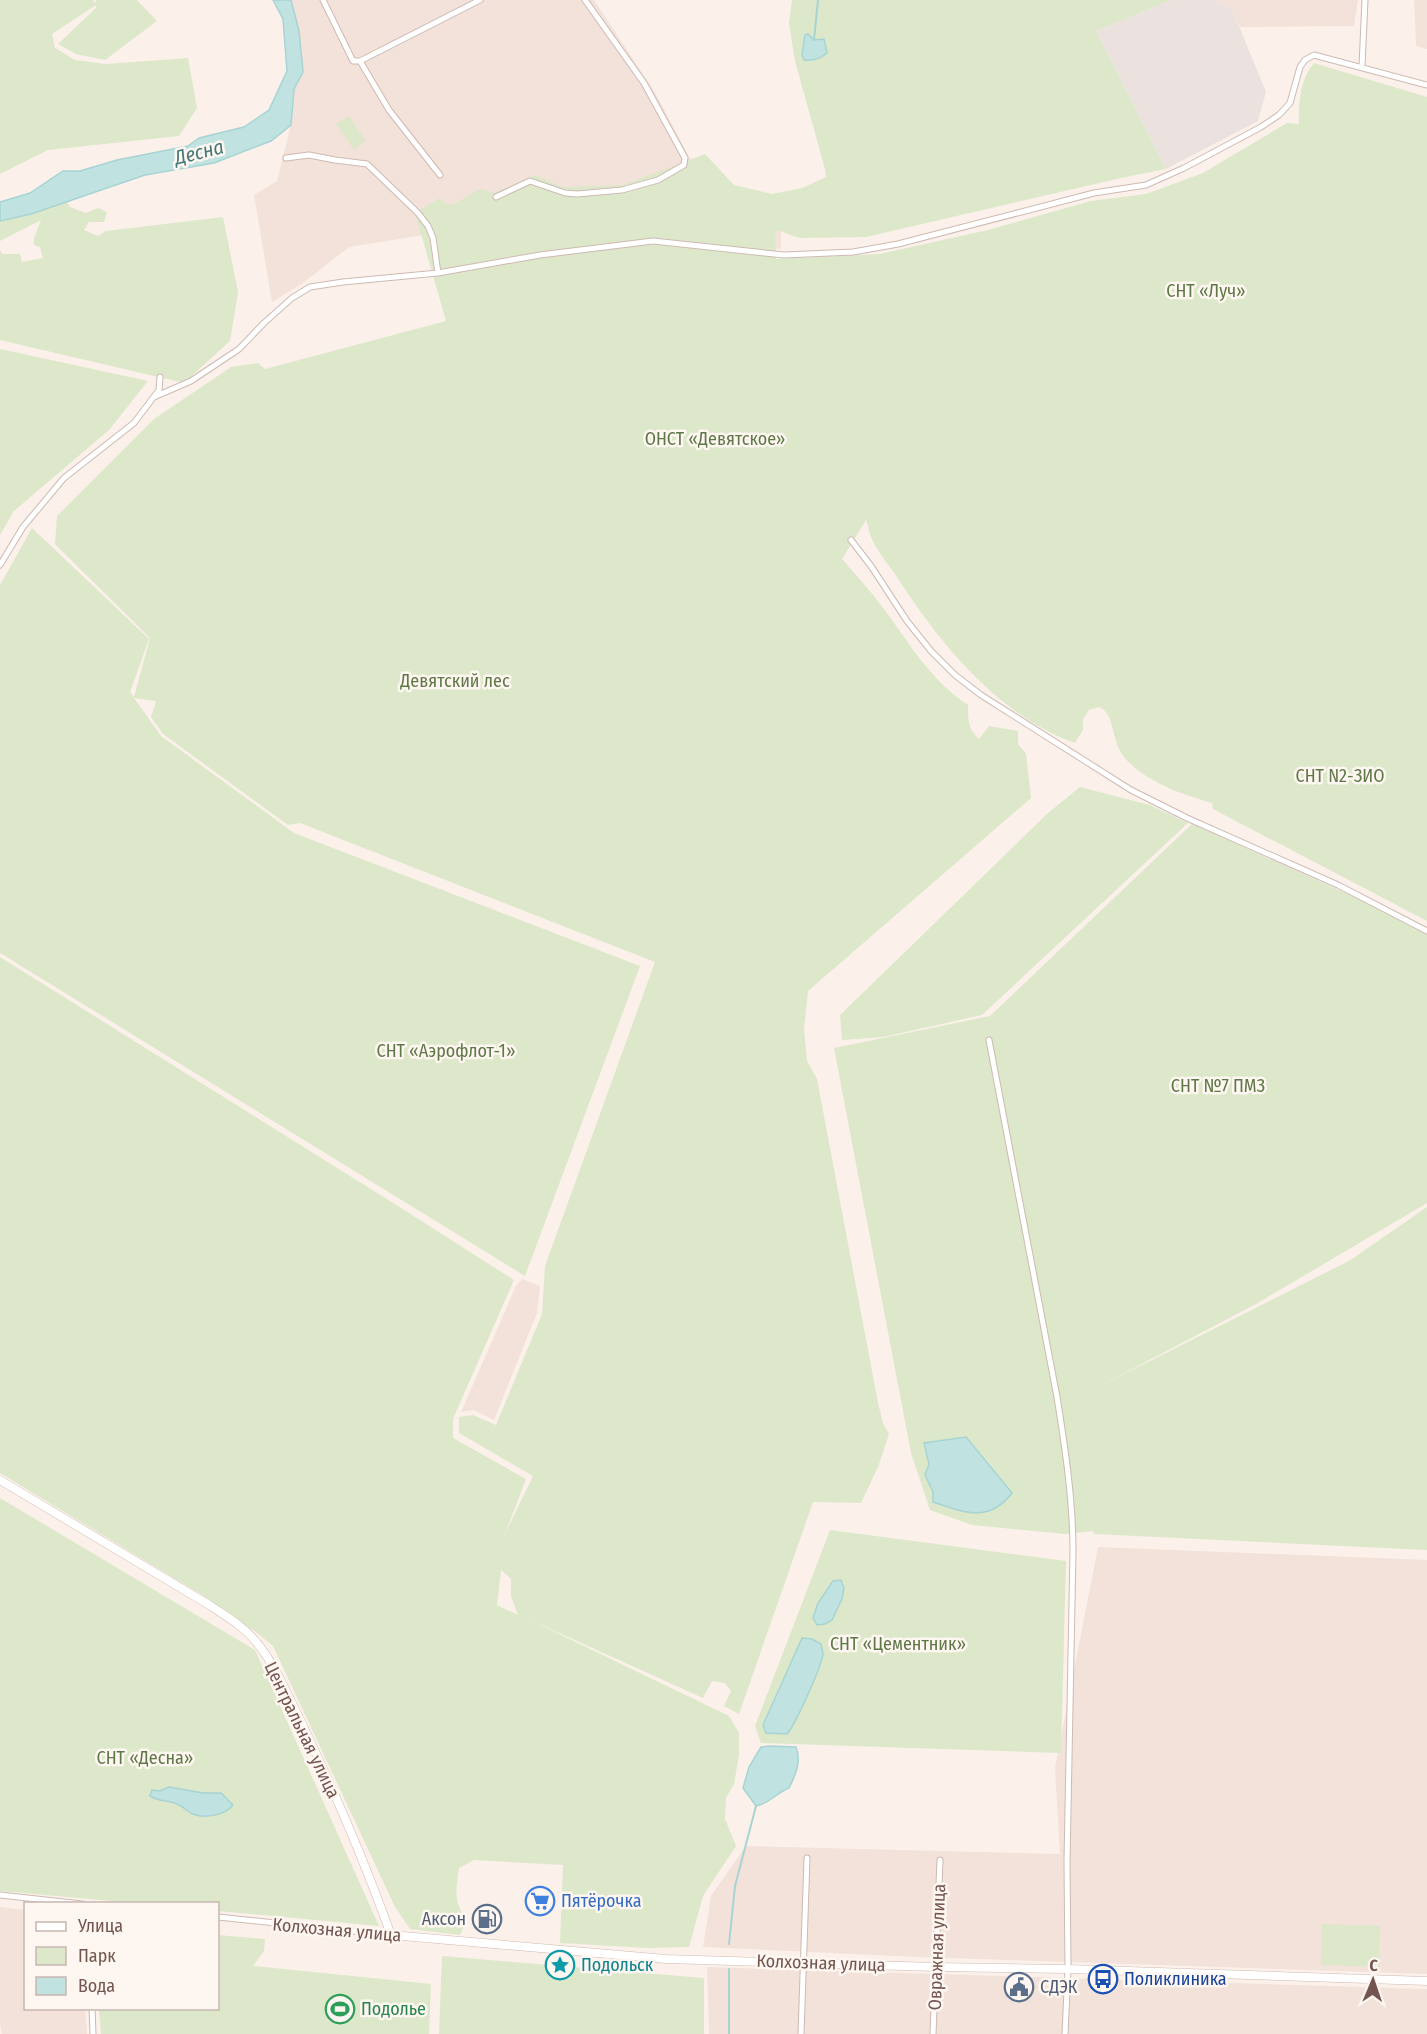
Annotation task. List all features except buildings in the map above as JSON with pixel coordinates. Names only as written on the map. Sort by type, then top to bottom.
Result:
[{"type":"street","points":[[323,0],[353,61],[360,62],[480,0]]},
{"type":"street","points":[[496,197],[530,181],[565,193],[622,190],[658,180],[684,165],[685,158],[644,83],[585,0]]},
{"type":"street","points":[[1362,66],[1365,0]]},
{"type":"street","points":[[154,397],[190,381],[239,349],[292,298],[310,287],[352,280],[438,273],[540,255],[653,241],[784,255],[854,252],[898,244],[1094,192],[1146,185],[1167,177],[1261,128],[1279,115],[1290,103],[1300,67],[1305,60],[1314,55],[1427,85]]},
{"type":"street","points":[[360,62],[389,110],[440,175]]},
{"type":"street","points":[[286,158],[309,155],[367,164],[418,213],[428,226],[433,238],[438,273]]},
{"type":"street","points":[[0,565],[23,527],[64,478],[134,423],[159,390],[160,377]]},
{"type":"street","points":[[851,540],[907,621],[931,651],[955,675],[981,694],[1131,790],[1187,818],[1338,885],[1427,932]]},
{"type":"street","points":[[989,1040],[1065,1442],[1073,1544],[1067,1861],[1068,1969],[1065,2034]]},
{"type":"street","name":"Центральная улица","points":[[0,1480],[210,1606],[243,1628],[258,1643],[287,1694],[321,1763],[392,1935]]},
{"type":"street","points":[[801,2034],[807,1858]]},
{"type":"street","name":"Овражная улица","points":[[933,2034],[940,1860]]},
{"type":"street","points":[[0,1895],[64,1902]]},
{"type":"street","name":"Колхозная улица","points":[[219,1917],[666,1959],[1427,1981]]},
{"type":"street","points":[[92,2010],[93,2034]]},
{"type":"shaded area","points":[[291,0],[594,0],[656,94],[688,155],[712,184],[781,226],[781,249],[523,219],[349,247],[303,283],[272,302],[254,195],[277,181],[291,125],[294,89],[303,72],[299,31]]},
{"type":"shaded area","points":[[1171,0],[1213,0],[1232,9],[1266,92],[1258,121],[1166,169],[1096,31]]},
{"type":"shaded area","points":[[1213,0],[1358,0],[1354,26],[1240,27],[1232,9]]},
{"type":"shaded area","points":[[1414,0],[1427,0],[1427,49],[1416,46]]},
{"type":"shaded area","points":[[522,1279],[540,1286],[537,1313],[494,1420],[473,1410],[461,1412],[516,1286]]},
{"type":"shaded area","points":[[1098,1547],[1427,1560],[1427,1974],[917,1957],[703,1947],[711,1896],[746,1846],[1060,1854],[1055,1768]]},
{"type":"shaded area","points":[[0,1907],[24,1910],[24,2010],[85,2010],[87,2034],[2,2034],[0,2024]]},
{"type":"shaded area","points":[[707,1967],[1427,1989],[1427,2034],[709,2034]]},
{"type":"green space","points":[[0,0],[93,0],[95,4],[96,0],[137,0],[157,21],[105,60],[76,54],[58,44],[96,8],[96,5],[52,34],[55,48],[75,60],[106,64],[188,58],[197,108],[179,136],[48,150],[0,174]]},
{"type":"green space","points":[[792,0],[1171,0],[1096,31],[1166,169],[866,237],[799,238],[775,229],[776,259],[880,254],[988,230],[1091,201],[1146,194],[1203,173],[1287,123],[1299,124],[1301,92],[1309,69],[1314,63],[1427,97],[1427,921],[1213,809],[1212,803],[1174,790],[1148,777],[1127,761],[1120,751],[1110,720],[1104,710],[1099,707],[1089,710],[1083,719],[1083,730],[1075,743],[1047,731],[1021,715],[997,697],[953,653],[916,605],[877,548],[866,520],[842,559],[878,601],[934,676],[968,705],[969,724],[975,736],[979,739],[989,726],[1018,731],[1018,744],[1026,754],[1031,798],[808,991],[804,1029],[807,1061],[817,1079],[878,1403],[883,1423],[889,1434],[878,1467],[861,1503],[813,1502],[739,1714],[724,1706],[731,1691],[725,1683],[712,1681],[703,1698],[526,1618],[729,1716],[739,1733],[739,1755],[734,1784],[726,1798],[725,1819],[736,1846],[703,1896],[689,1947],[647,1948],[560,1943],[563,1865],[474,1860],[459,1868],[457,1889],[459,1908],[467,1920],[460,1935],[410,1929],[395,1907],[273,1646],[207,1598],[0,1473],[0,957],[514,1280],[453,1419],[453,1438],[526,1479],[505,1534],[533,1476],[459,1433],[459,1417],[473,1415],[496,1425],[542,1314],[545,1266],[655,962],[300,823],[288,825],[163,734],[151,717],[156,701],[134,698],[161,736],[294,833],[640,966],[525,1276],[0,953],[0,585],[32,528],[149,639],[130,692],[134,697],[150,638],[55,544],[57,516],[154,419],[231,367],[258,363],[265,369],[446,321],[415,213],[440,198],[446,204],[454,204],[480,189],[494,193],[535,175],[562,187],[623,185],[705,154],[734,185],[772,194],[802,188],[826,177],[795,61],[789,23]],"holes":[[[501,1570],[511,1579],[511,1596],[518,1615],[497,1605]]]},
{"type":"green space","points":[[349,116],[366,141],[354,150],[336,124]]},
{"type":"green space","points":[[67,202],[70,207],[86,213],[98,208],[107,212],[104,222],[89,222],[84,230],[98,236],[106,231],[223,217],[238,292],[230,341],[184,383],[0,340],[0,250],[2,254],[20,254],[22,262],[43,258],[40,247],[34,245],[34,238],[41,220],[0,241],[0,221]]},
{"type":"green space","points":[[0,349],[148,381],[109,430],[14,511],[0,535]]},
{"type":"green space","points":[[1080,787],[1150,805],[1188,823],[982,1015],[883,1037],[842,1040],[840,1015],[1048,813]]},
{"type":"green space","name":"СНТ №7 ПМЗ","points":[[1192,824],[1397,916],[1427,933],[1427,1203],[1256,1304],[1100,1386],[1349,1261],[1427,1207],[1427,1550],[1094,1534],[1093,1531],[1065,1534],[972,1525],[930,1510],[911,1453],[834,1048],[990,1016]]},
{"type":"green space","name":"СНТ «Десна»","points":[[0,1498],[255,1650],[379,1926],[219,1911],[219,1902],[123,1902],[0,1891]]},
{"type":"green space","name":"СНТ «Цементник»","points":[[830,1530],[1066,1561],[1061,1753],[761,1743],[755,1726]]},
{"type":"green space","points":[[1322,1924],[1380,1926],[1379,1967],[1321,1965]]},
{"type":"green space","name":"Подолье","points":[[219,1935],[265,1939],[264,1951],[253,1966],[431,1984],[429,2034],[101,2034],[99,2010],[219,2010]]},
{"type":"green space","points":[[442,1956],[704,1978],[704,2034],[439,2034]]},
{"type":"water","name":"Десна","points":[[273,0],[291,0],[299,31],[303,72],[294,89],[291,125],[271,141],[214,163],[145,175],[31,214],[0,221],[0,202],[30,193],[63,171],[80,171],[117,160],[188,146],[199,138],[244,127],[269,110],[287,71],[283,19]]},
{"type":"water","points":[[808,34],[814,40],[824,39],[827,53],[822,57],[804,60],[802,55],[805,35]]},
{"type":"water","points":[[966,1437],[1012,1493],[1003,1503],[985,1512],[965,1512],[933,1502],[933,1492],[925,1475],[929,1464],[924,1443]]},
{"type":"water","points":[[841,1580],[844,1588],[842,1599],[832,1620],[817,1625],[813,1618],[818,1603],[833,1581]]},
{"type":"water","points":[[802,1638],[812,1639],[821,1644],[823,1654],[818,1671],[802,1708],[787,1734],[766,1733],[763,1725]]},
{"type":"water","points":[[761,1747],[796,1747],[797,1768],[789,1788],[756,1806],[743,1788],[749,1767]]},
{"type":"water","points":[[169,1787],[203,1793],[221,1793],[233,1805],[220,1814],[203,1816],[191,1813],[177,1804],[150,1796],[152,1790],[160,1791]]},
{"type":"waterway","points":[[814,40],[818,0]]},
{"type":"waterway","points":[[729,1944],[735,1886],[756,1806]]},
{"type":"waterway","points":[[729,1969],[729,2034]]},
{"type":"place","name":"Пятёрочка","points":[[540,1901]]},
{"type":"place","name":"Аксон","points":[[487,1919]]},
{"type":"place","name":"Подольск","points":[[560,1965]]},
{"type":"place","name":"Поликлиника","points":[[1103,1979]]},
{"type":"place","name":"СДЭК","points":[[1019,1987]]},
{"type":"place","name":"Подолье","points":[[340,2009]]},
{"type":"park label","name":"СНТ «Луч»","points":[[1206,291]]},
{"type":"park label","name":"ОНСТ «Девятское»","points":[[715,439]]},
{"type":"park label","name":"Девятский лес","points":[[455,681]]},
{"type":"park label","name":"СНТ N2-ЗИО","points":[[1340,776]]},
{"type":"park label","name":"СНТ «Аэрофлот-1»","points":[[446,1051]]}]
